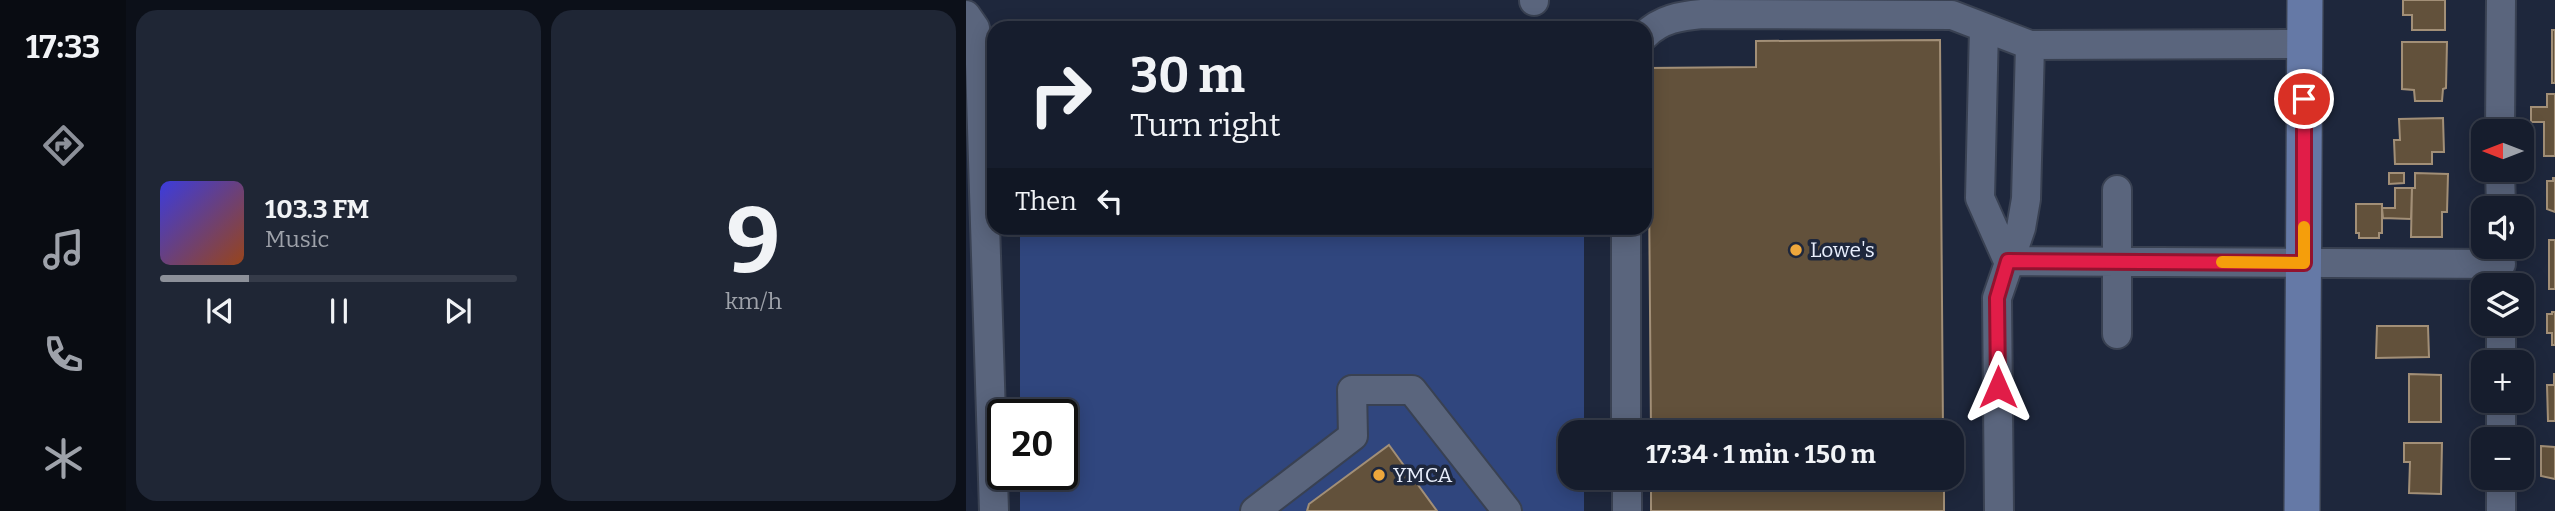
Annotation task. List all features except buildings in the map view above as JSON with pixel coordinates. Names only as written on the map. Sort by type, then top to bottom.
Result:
[{"type":"main road","points":[[2302,511],[2305,0]]},
{"type":"street","points":[[2500,119],[2501,0]]},
{"type":"street","points":[[1652,28],[1677,16],[1702,14],[1952,15],[2030,45],[2304,44]]},
{"type":"street","points":[[966,15],[975,28],[980,64],[994,511]]},
{"type":"street","points":[[1984,27],[1980,198],[2008,261]]},
{"type":"street","points":[[1999,511],[1997,298],[2021,228],[2025,199],[2030,45]]},
{"type":"street","points":[[2117,190],[2117,334]]},
{"type":"street","points":[[1626,235],[1626,420]]},
{"type":"street","points":[[2008,261],[2501,265]]},
{"type":"street","points":[[1255,511],[1353,436],[1352,390],[1412,390],[1507,511]]},
{"type":"street","points":[[1626,490],[1627,511]]},
{"type":"street","points":[[2501,490],[2501,511]]},
{"type":"shaded area","points":[[1020,235],[1584,235],[1584,420],[1558,420],[1558,490],[1584,490],[1584,511],[1020,511],[1020,490],[1078,490],[1078,399],[1020,399]]},
{"type":"slow traffic","points":[[2222,262],[2304,263],[2304,227]]},
{"type":"place","name":"Lowe's","points":[[1796,250]]},
{"type":"place","name":"YMCA","points":[[1379,475]]},
{"type":"route","points":[[1998,387],[1997,298],[2008,261],[2304,263],[2304,99]]}]
